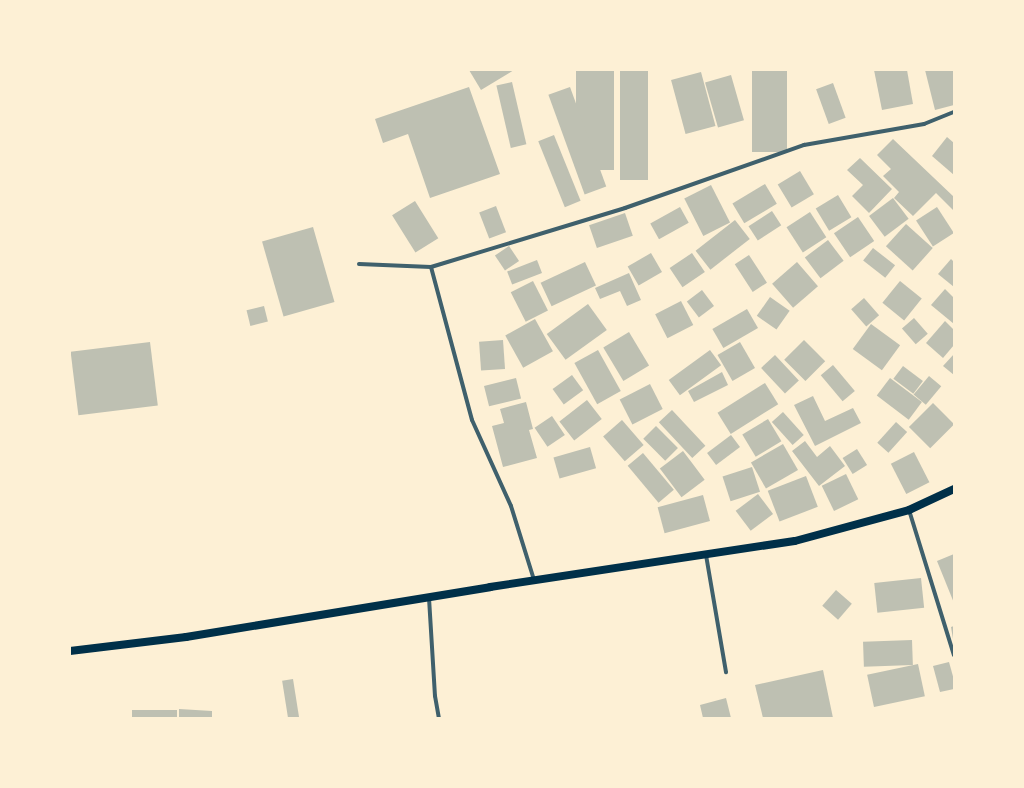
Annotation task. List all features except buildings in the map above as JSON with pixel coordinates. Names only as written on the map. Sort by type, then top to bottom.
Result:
[{"type":"main road","points":[[70,651],[186,637],[534,580],[795,541],[909,510],[954,489]]},
{"type":"street","points":[[359,264],[431,267],[625,208],[804,145],[924,124],[954,112]]},
{"type":"street","points":[[431,267],[472,420],[493,470],[511,506],[534,580]]},
{"type":"street","points":[[909,510],[954,655]]},
{"type":"street","points":[[706,555],[726,672]]},
{"type":"street","points":[[429,598],[435,696],[439,718]]}]
